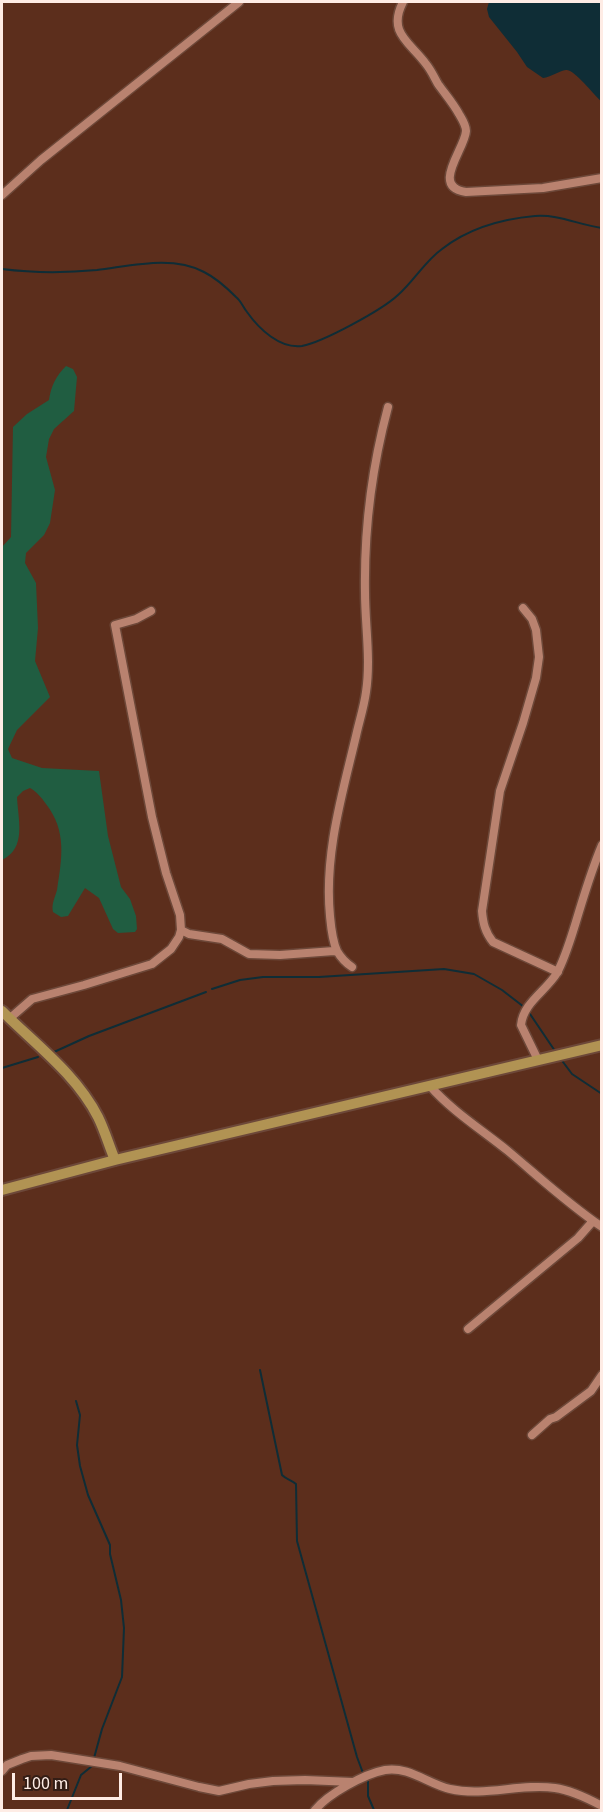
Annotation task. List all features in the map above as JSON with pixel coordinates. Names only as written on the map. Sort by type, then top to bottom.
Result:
[{"type":"main road","points":[[5,1015],[79,1088],[98,1118],[115,1160]]},
{"type":"main road","points":[[2,1190],[115,1160],[602,1045]]},
{"type":"street","points":[[2,195],[41,160],[238,2]]},
{"type":"street","points":[[403,2],[398,24],[402,38],[426,64],[454,105],[466,128],[465,136],[452,166],[450,180],[452,186],[459,191],[466,192],[543,188],[602,178]]},
{"type":"street","points":[[352,967],[337,952],[333,942],[328,902],[330,858],[366,692],[368,667],[364,594],[366,536],[376,455],[388,407]]},
{"type":"street","points":[[523,608],[536,630],[539,657],[536,678],[500,791],[482,911],[488,936],[493,942],[558,972]]},
{"type":"street","points":[[5,1015],[32,999],[152,964],[171,948],[179,937],[180,915],[166,873],[152,818],[116,625],[136,619],[151,611]]},
{"type":"street","points":[[543,1059],[521,1025],[529,1004],[558,972],[592,867],[602,845]]},
{"type":"street","points":[[181,930],[189,934],[222,939],[249,954],[337,952]]},
{"type":"street","points":[[430,1086],[441,1098],[507,1150],[563,1199],[602,1227]]},
{"type":"street","points":[[468,1329],[578,1238],[593,1221]]},
{"type":"street","points":[[532,1435],[550,1419],[591,1391],[602,1375]]},
{"type":"street","points":[[2,1770],[7,1765],[31,1756],[51,1755],[120,1766],[219,1791],[273,1781],[353,1782]]},
{"type":"street","points":[[315,1810],[353,1782],[384,1770],[393,1769],[461,1791],[556,1788],[576,1793],[602,1806]]},
{"type":"green space","points":[[66,366],[73,369],[77,377],[74,411],[54,429],[49,439],[46,457],[55,490],[50,523],[44,535],[26,553],[25,563],[36,583],[38,628],[35,661],[50,697],[17,730],[8,749],[12,758],[42,768],[99,771],[108,836],[121,887],[130,899],[136,916],[137,929],[135,932],[118,933],[113,929],[99,898],[85,888],[68,916],[61,917],[53,912],[61,856],[60,835],[53,814],[41,797],[30,788],[17,797],[18,841],[10,855],[2,860],[2,547],[11,537],[13,427],[27,414],[49,400],[54,382]]},
{"type":"water","points":[[489,2],[601,2],[601,101],[570,71],[566,70],[543,78],[527,67],[489,17],[487,9]]},
{"type":"waterway","points":[[2,269],[73,272],[151,263],[192,267],[217,280],[239,300],[258,325],[271,336],[286,344],[302,346],[337,332],[379,309],[404,289],[436,254],[474,230],[510,219],[535,216],[560,218],[602,228]]},
{"type":"waterway","points":[[212,989],[240,980],[263,977],[319,977],[444,969],[474,974],[502,990],[524,1007]]},
{"type":"waterway","points":[[54,1052],[89,1036],[206,992]]},
{"type":"waterway","points":[[528,1011],[555,1051]]},
{"type":"waterway","points":[[2,1068],[38,1057]]},
{"type":"waterway","points":[[560,1058],[572,1074],[602,1094]]},
{"type":"waterway","points":[[260,1370],[282,1475],[296,1484],[297,1541],[363,1773]]},
{"type":"waterway","points":[[76,1401],[80,1415],[77,1445],[80,1466],[88,1495],[110,1545],[124,1628],[122,1677],[102,1729],[94,1758]]},
{"type":"waterway","points":[[67,1810],[81,1775],[92,1766]]},
{"type":"waterway","points":[[368,1781],[368,1796],[374,1810]]}]
